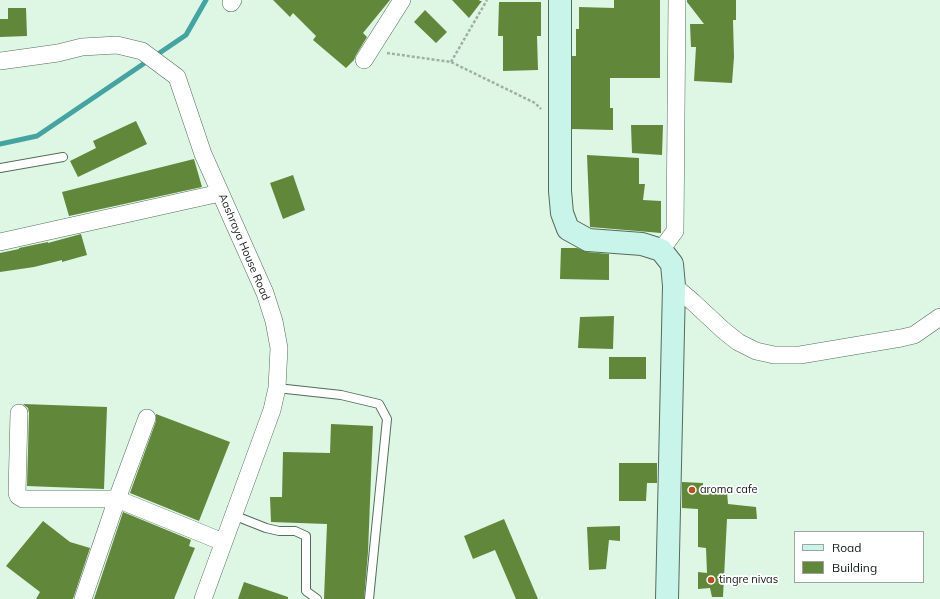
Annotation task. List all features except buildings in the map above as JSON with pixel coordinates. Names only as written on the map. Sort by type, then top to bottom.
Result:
[{"type":"street","points":[[367,55],[402,0]]},
{"type":"street","points":[[560,0],[560,191],[562,212],[568,229],[588,240],[642,244],[661,250],[672,264],[674,286],[667,599]]},
{"type":"street","points":[[661,250],[675,231],[677,0]]},
{"type":"street","name":"Aashraya House Road","points":[[0,60],[58,53],[82,47],[117,45],[142,51],[177,78],[203,154],[265,293],[274,321],[278,348],[277,388],[272,410],[203,599]]},
{"type":"street","points":[[0,242],[220,193]]},
{"type":"street","points":[[674,286],[738,342],[756,351],[774,355],[800,355],[901,338],[914,335],[940,317]]},
{"type":"street","points":[[19,413],[17,493],[20,498],[117,500],[224,542]]},
{"type":"street","points":[[84,599],[117,500],[147,418]]},
{"type":"lane","points":[[0,168],[63,157]]},
{"type":"lane","points":[[277,388],[341,395],[379,404],[387,419],[369,599]]},
{"type":"lane","points":[[234,515],[266,528],[279,531],[295,531],[306,536],[306,591],[317,599]]},
{"type":"path","points":[[452,62],[487,0]]},
{"type":"path","points":[[367,55],[452,62],[535,103],[560,128]]},
{"type":"waterway","points":[[0,144],[37,136],[186,35],[206,0]]},
{"type":"place","name":"aroma cafe","points":[[692,490]]},
{"type":"place","name":"tingre nivas","points":[[711,580]]}]
